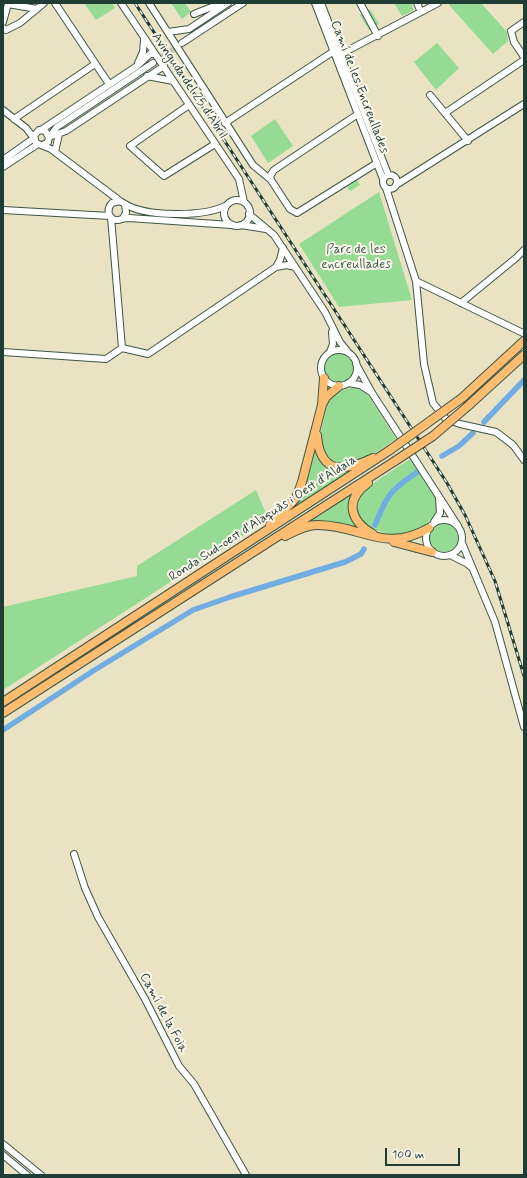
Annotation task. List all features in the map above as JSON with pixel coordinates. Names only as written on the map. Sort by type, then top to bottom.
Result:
[{"type":"main road","name":"Ronda Sud-oest d'Alaquàs i Oest d'Aldaia","points":[[3,702],[390,450],[462,398],[523,337]]},
{"type":"main road","name":"Ronda Sud-oest d'Alaquàs i Oest d'Aldaia","points":[[3,713],[433,436],[524,355]]},
{"type":"main road","points":[[266,532],[271,524],[296,498],[317,428],[322,405],[324,378]]},
{"type":"main road","points":[[322,405],[326,396],[339,386]]},
{"type":"main road","points":[[317,428],[320,453],[328,463],[336,467],[351,468],[390,450]]},
{"type":"main road","points":[[379,537],[358,524],[354,515],[352,504],[361,488],[388,469],[395,461]]},
{"type":"main road","points":[[271,540],[316,525],[332,526],[388,539],[432,552]]},
{"type":"main road","points":[[388,539],[411,537],[432,525]]},
{"type":"street","points":[[3,30],[20,23],[44,3]]},
{"type":"street","points":[[55,3],[109,84]]},
{"type":"street","name":"Avinguda del 25 d'Abril","points":[[121,3],[239,180],[244,202]]},
{"type":"street","points":[[149,3],[253,165],[271,180],[290,209],[297,213],[377,163]]},
{"type":"street","points":[[194,14],[222,3]]},
{"type":"street","points":[[168,32],[189,29],[228,3]]},
{"type":"street","points":[[182,43],[243,3]]},
{"type":"street","name":"Camí de les Encreullades","points":[[315,3],[383,179]]},
{"type":"street","name":"Camí de les Encreullades","points":[[321,3],[391,175]]},
{"type":"street","points":[[360,3],[378,36]]},
{"type":"street","points":[[417,3],[422,12]]},
{"type":"street","points":[[341,54],[378,36],[438,3]]},
{"type":"street","points":[[3,22],[5,4],[14,4],[37,9]]},
{"type":"street","points":[[445,113],[524,59],[514,42],[511,31],[524,22]]},
{"type":"street","points":[[137,66],[144,52],[143,36]]},
{"type":"street","points":[[225,123],[334,51]]},
{"type":"street","points":[[3,160],[34,138],[41,131],[137,66],[149,55],[154,54]]},
{"type":"street","points":[[3,167],[40,145],[49,138],[58,127],[153,63]]},
{"type":"street","points":[[14,119],[95,64]]},
{"type":"street","points":[[49,138],[59,134],[164,66]]},
{"type":"street","points":[[147,76],[173,81]]},
{"type":"street","points":[[430,95],[468,141]]},
{"type":"street","points":[[386,188],[396,187],[524,104]]},
{"type":"street","points":[[189,105],[130,146],[164,176],[215,144]]},
{"type":"street","points":[[3,110],[22,126],[40,145],[55,152],[106,189],[122,203],[126,213],[111,232]]},
{"type":"street","points":[[271,180],[270,176],[274,170],[358,114]]},
{"type":"street","points":[[22,126],[41,131],[49,138],[55,152]]},
{"type":"street","points":[[41,131],[58,127]]},
{"type":"street","points":[[55,152],[59,134]]},
{"type":"street","points":[[408,178],[391,175],[383,179],[383,184],[391,200],[416,281],[424,364],[433,403],[446,419],[460,424],[496,432],[513,445],[524,460]]},
{"type":"street","points":[[391,175],[397,181],[391,200]]},
{"type":"street","points":[[232,201],[239,187],[239,180]]},
{"type":"street","points":[[106,189],[122,348]]},
{"type":"street","points":[[95,217],[109,207],[114,201],[140,211],[156,213],[208,212],[225,206],[232,201],[238,200],[244,202],[248,208],[249,214],[248,220],[240,225]]},
{"type":"street","points":[[225,206],[224,217],[231,225]]},
{"type":"street","points":[[3,210],[121,219],[240,225],[267,229]]},
{"type":"street","points":[[249,214],[272,233],[295,267],[356,364],[372,393],[438,492],[458,526],[462,534],[462,543],[501,641],[524,728]]},
{"type":"street","points":[[95,217],[103,220],[111,232]]},
{"type":"street","points":[[276,268],[280,260],[282,248]]},
{"type":"street","points":[[461,303],[524,250]]},
{"type":"street","points":[[3,352],[106,359],[122,348],[148,354],[276,268],[286,266],[295,267]]},
{"type":"street","points":[[416,281],[461,303],[523,337]]},
{"type":"street","points":[[332,328],[333,344],[330,352],[322,361],[322,373],[324,378],[333,385],[339,386],[348,383],[360,385],[372,393]]},
{"type":"street","points":[[330,352],[339,350],[348,352]]},
{"type":"street","points":[[348,383],[355,375],[356,364]]},
{"type":"street","points":[[438,492],[441,506],[440,513],[426,538],[429,548],[432,552],[441,556],[450,555],[455,552],[462,543]]},
{"type":"street","points":[[432,525],[447,520],[458,526]]},
{"type":"street","points":[[450,555],[466,563],[474,572]]},
{"type":"street","name":"Camí de la Foia","points":[[74,854],[85,888],[98,917],[145,999],[179,1066],[194,1084],[246,1175]]},
{"type":"street","points":[[3,1144],[41,1175]]},
{"type":"street","points":[[3,1155],[28,1175]]},
{"type":"green space","points":[[84,3],[112,3],[115,8],[96,20]]},
{"type":"green space","points":[[171,3],[185,3],[191,12],[182,19]]},
{"type":"green space","points":[[394,3],[411,3],[414,10],[402,16]]},
{"type":"green space","points":[[452,3],[481,3],[507,32],[508,41],[493,54],[449,5]]},
{"type":"green space","points":[[370,9],[379,24],[369,30],[360,15]]},
{"type":"green space","points":[[437,43],[459,68],[436,90],[414,62]]},
{"type":"green space","points":[[275,119],[293,146],[268,163],[251,136]]},
{"type":"green space","points":[[357,180],[360,185],[350,191],[347,187]]},
{"type":"green space","name":"Parc de les encreullades","points":[[379,192],[412,300],[339,307],[299,244]]},
{"type":"green space","points":[[338,353],[344,354],[352,362],[352,374],[344,382],[338,383],[332,382],[324,374],[323,368],[324,362],[332,354]]},
{"type":"green space","points":[[358,388],[368,395],[396,439],[369,457],[349,465],[334,463],[325,456],[320,436],[330,398],[335,392]]},
{"type":"green space","points":[[314,443],[340,471],[354,470],[290,511]]},
{"type":"green space","points":[[410,459],[437,501],[437,512],[420,531],[395,536],[370,528],[361,522],[355,505],[356,500],[367,487]]},
{"type":"green space","points":[[256,490],[266,513],[248,532],[3,690],[3,607],[137,576],[137,566]]},
{"type":"green space","points":[[353,493],[352,497],[362,530],[304,525]]},
{"type":"green space","points":[[444,524],[454,528],[458,538],[454,548],[444,552],[434,548],[430,538],[434,528]]},
{"type":"waterway","points":[[484,422],[524,380]]},
{"type":"waterway","points":[[442,456],[459,446],[473,433]]},
{"type":"waterway","points":[[375,525],[382,507],[390,495],[400,484],[416,473]]},
{"type":"waterway","points":[[3,730],[93,671],[193,610],[230,597],[345,562],[361,554],[364,549]]},
{"type":"tunnel","points":[[155,62],[180,45]]},
{"type":"railway","points":[[135,3],[447,483],[465,515],[495,581],[524,676]]}]
